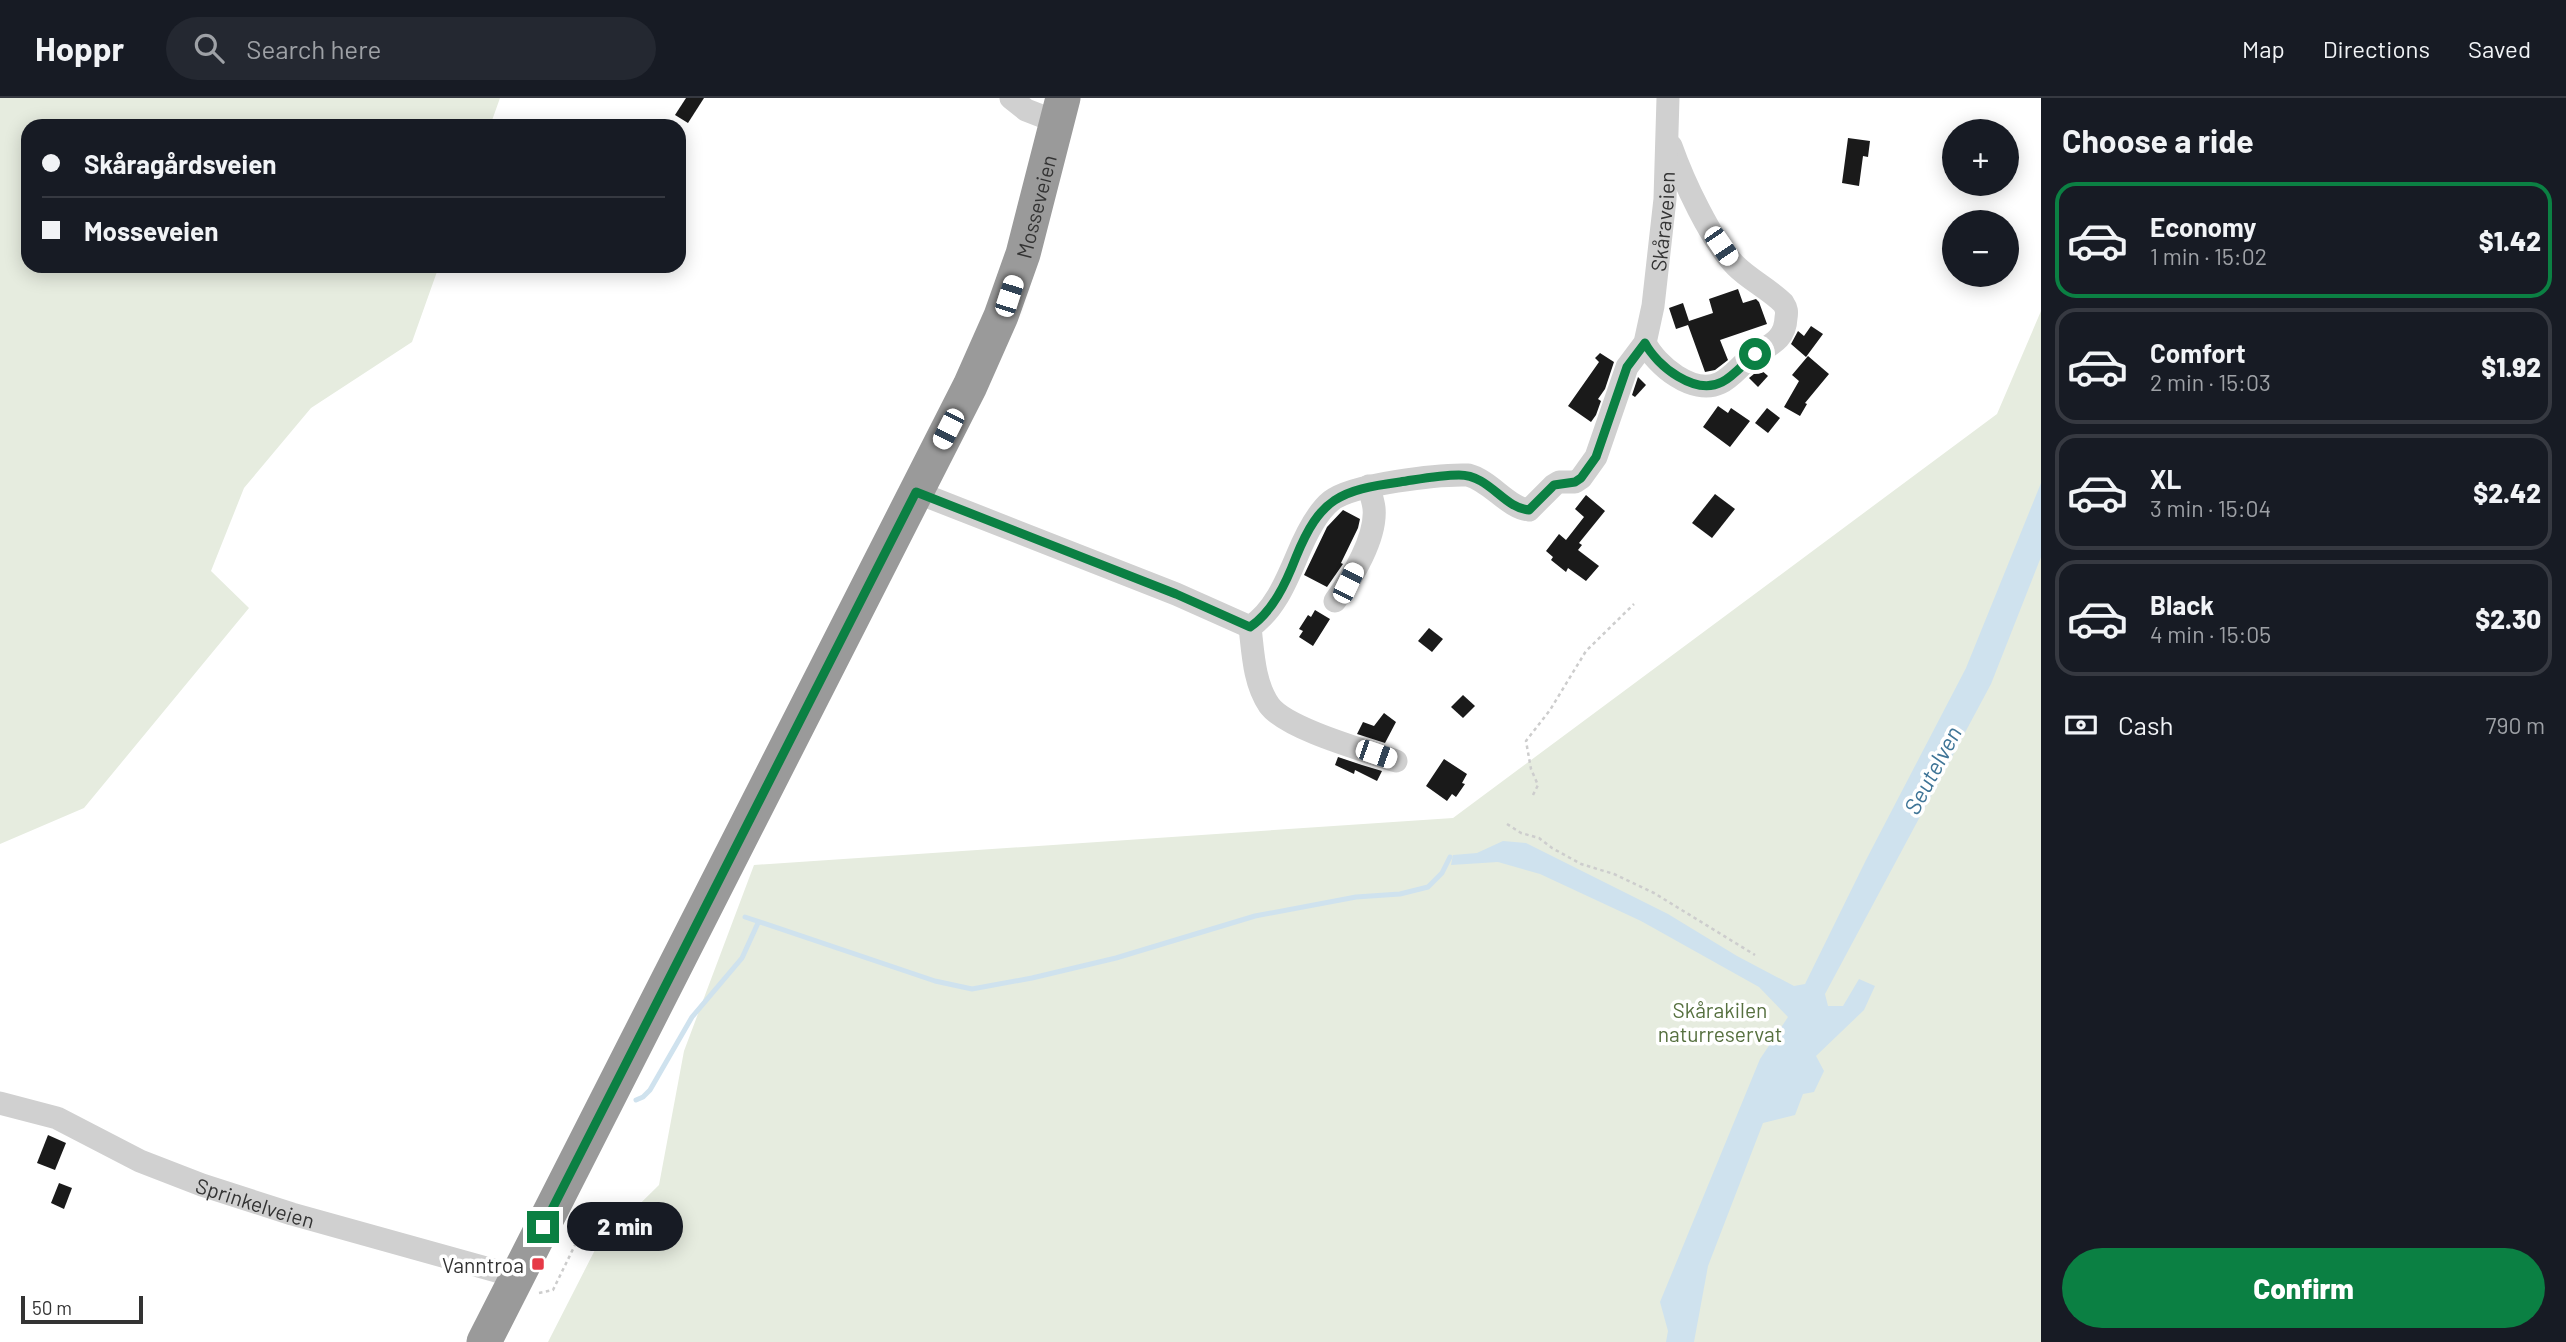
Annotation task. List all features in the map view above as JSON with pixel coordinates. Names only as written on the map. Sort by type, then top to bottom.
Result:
[{"type":"highway","name":"Mosseveien","points":[[484,1342],[528,1285],[970,386],[1001,316],[1023,254],[1060,110]]},
{"type":"street","name":"Mosseveien","points":[[1012,98],[1026,110],[1060,110]]},
{"type":"street","name":"Skåraveien","points":[[1645,343],[1653,306],[1665,200],[1668,98]]},
{"type":"street","points":[[1250,627],[1267,612],[1324,507],[1333,499],[1369,485],[1468,475],[1483,480],[1516,506],[1529,510],[1554,485],[1575,482],[1581,478],[1596,457],[1627,367],[1645,343],[1658,361],[1679,376],[1703,386],[1720,383],[1755,354],[1779,339],[1784,333],[1787,309],[1779,298],[1739,269],[1730,259],[1688,186],[1667,136]]},
{"type":"street","points":[[1335,601],[1348,583],[1371,536],[1374,508],[1369,485]]},
{"type":"street","points":[[916,492],[1176,594],[1250,627]]},
{"type":"street","points":[[1250,627],[1257,678],[1270,706],[1292,722],[1315,733],[1396,761]]},
{"type":"street","name":"Sprinkelveien","points":[[0,1104],[57,1118],[140,1161],[202,1185],[292,1214],[458,1259],[528,1285]]},
{"type":"path","points":[[1533,795],[1538,785],[1531,769],[1526,741],[1550,710],[1586,651],[1634,604]]},
{"type":"path","points":[[1507,824],[1521,833],[1539,838],[1581,864],[1614,874],[1654,893],[1755,955]]},
{"type":"path","points":[[528,1285],[553,1290],[575,1245]]},
{"type":"green space","points":[[0,98],[500,98],[492,119],[21,119],[21,273],[437,273],[412,342],[311,408],[244,488],[211,571],[249,608],[84,808],[0,844]]},
{"type":"green space","name":"Skårakilen naturreservat","points":[[2041,311],[2041,1342],[548,1342],[597,1246],[659,1185],[684,1051],[754,865],[1453,818],[1997,414]]},
{"type":"water","name":"Seutelven","points":[[2041,483],[2041,557],[1991,684],[1825,994],[1828,1006],[1843,1006],[1859,979],[1875,986],[1864,1010],[1816,1056],[1824,1071],[1814,1092],[1803,1094],[1795,1115],[1763,1123],[1708,1266],[1694,1342],[1666,1342],[1668,1331],[1660,1302],[1760,1059],[1788,1017],[1759,987],[1641,921],[1540,874],[1498,862],[1451,865],[1453,855],[1477,853],[1503,841],[1526,843],[1668,914],[1737,956],[1794,986],[1805,984],[1966,668]]},
{"type":"building","points":[[686,98],[704,98],[688,123],[686,119],[675,115]]},
{"type":"building","points":[[1848,138],[1870,141],[1868,157],[1863,156],[1859,186],[1842,183]]},
{"type":"building","points":[[1738,289],[1743,303],[1756,299],[1759,302],[1767,324],[1720,340],[1728,360],[1715,370],[1705,372],[1688,325],[1676,329],[1669,308],[1683,303],[1689,321],[1713,313],[1709,299]]},
{"type":"building","points":[[1811,326],[1823,334],[1806,357],[1791,344],[1798,331],[1804,336]]},
{"type":"building","points":[[1600,353],[1614,362],[1605,389],[1598,399],[1601,401],[1596,415],[1591,422],[1568,406],[1599,362],[1595,358]]},
{"type":"building","points":[[1808,356],[1829,374],[1805,403],[1807,404],[1800,416],[1784,407],[1799,381],[1792,375]]},
{"type":"building","points":[[1760,369],[1768,376],[1758,387],[1749,378]]},
{"type":"building","points":[[1638,377],[1646,385],[1635,397],[1632,395]]},
{"type":"building","points":[[1718,406],[1728,413],[1731,408],[1750,421],[1730,447],[1703,427]]},
{"type":"building","points":[[1767,408],[1780,418],[1768,433],[1755,423]]},
{"type":"building","points":[[1715,494],[1735,509],[1712,538],[1692,523]]},
{"type":"building","points":[[1586,495],[1605,511],[1579,543],[1582,545],[1578,550],[1599,566],[1586,581],[1568,568],[1566,572],[1551,560],[1553,557],[1546,551],[1559,534],[1566,540],[1584,517],[1575,509]]},
{"type":"building","points":[[1343,510],[1360,519],[1341,563],[1343,564],[1327,587],[1304,575],[1327,527]]},
{"type":"building","points":[[1315,610],[1330,619],[1313,646],[1299,637],[1303,631],[1299,629],[1308,615],[1311,617]]},
{"type":"building","points":[[1429,628],[1443,639],[1432,652],[1418,641]]},
{"type":"building","points":[[1463,695],[1475,706],[1463,718],[1451,707]]},
{"type":"building","points":[[1384,713],[1396,722],[1385,743],[1357,734],[1363,722],[1374,726]]},
{"type":"building","points":[[1338,757],[1382,771],[1377,781],[1355,770],[1354,774],[1335,765]]},
{"type":"building","points":[[1444,759],[1467,774],[1462,783],[1465,784],[1456,797],[1452,794],[1447,801],[1426,786]]},
{"type":"building","points":[[48,1135],[66,1143],[55,1170],[37,1163]]},
{"type":"building","points":[[59,1183],[72,1188],[64,1209],[51,1203]]},
{"type":"waterway","points":[[745,917],[935,981],[972,989],[1116,958],[1255,916],[1356,897],[1400,894],[1428,887],[1442,873],[1450,857]]},
{"type":"waterway","points":[[636,1100],[650,1090],[692,1017],[742,958],[758,923]]},
{"type":"place","name":"Vanntroa","points":[[538,1264]]},
{"type":"route","points":[[543,1227],[916,492],[1048,542],[1250,627],[1267,612],[1318,517],[1333,499],[1369,485],[1468,475],[1483,480],[1516,506],[1529,510],[1554,485],[1559,482],[1575,482],[1581,478],[1596,457],[1627,367],[1645,343],[1658,361],[1679,376],[1703,386],[1720,383],[1755,354]]}]
